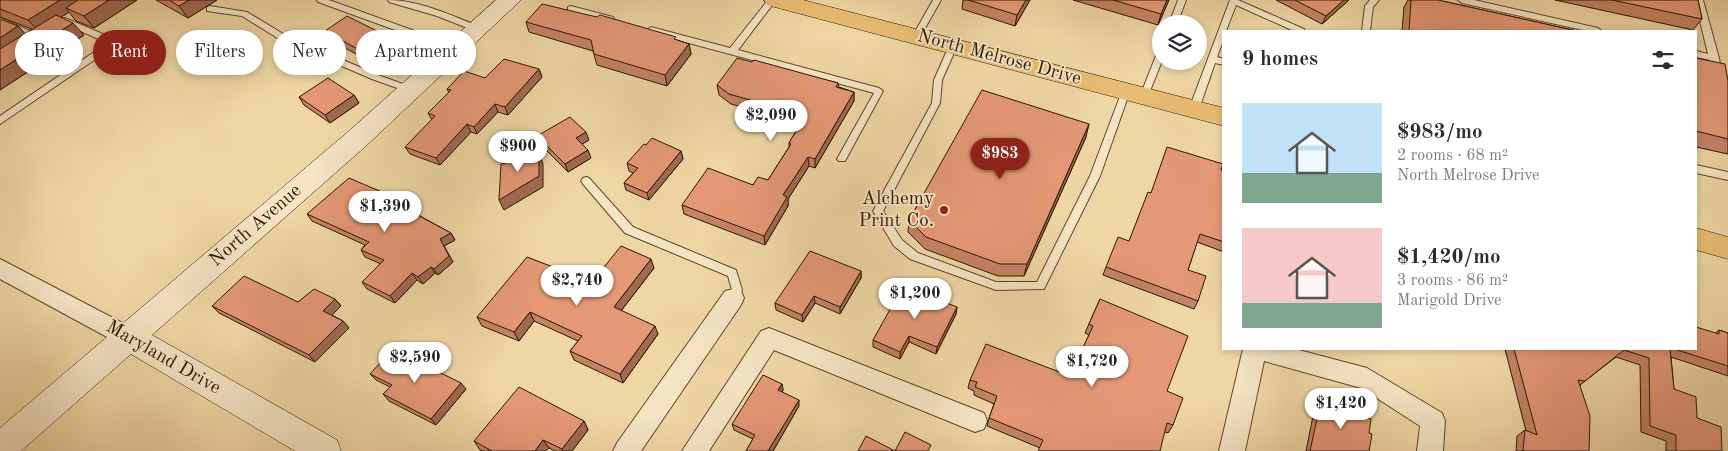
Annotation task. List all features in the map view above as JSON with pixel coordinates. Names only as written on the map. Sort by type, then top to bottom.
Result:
[{"type":"main road","name":"North Avenue","points":[[478,29],[510,0]]},
{"type":"main road","name":"North Melrose Drive","points":[[773,0],[1222,116]]},
{"type":"main road","name":"North Avenue","points":[[0,449],[427,75]]},
{"type":"main road","points":[[1697,239],[1728,248]]},
{"type":"main road","name":"Maryland Drive","points":[[128,337],[325,451]]},
{"type":"street","name":"Maryland Drive","points":[[0,268],[128,337]]},
{"type":"street","points":[[626,451],[733,298]]},
{"type":"street","points":[[696,451],[769,338],[975,421]]},
{"type":"street","points":[[1232,451],[1257,350]]},
{"type":"street","points":[[1261,350],[1367,379],[1433,421],[1430,451]]},
{"type":"lane","points":[[320,0],[408,30]]},
{"type":"lane","points":[[392,0],[478,29]]},
{"type":"lane","points":[[733,51],[773,0]]},
{"type":"lane","points":[[916,37],[937,0]]},
{"type":"lane","points":[[1176,15],[1182,0]]},
{"type":"lane","points":[[1366,30],[1369,6],[1375,0]]},
{"type":"lane","points":[[1462,0],[1594,30]]},
{"type":"lane","points":[[1699,0],[1715,58],[1720,86]]},
{"type":"lane","points":[[1223,30],[1234,1],[1299,30]]},
{"type":"lane","points":[[570,8],[618,21]]},
{"type":"lane","points":[[210,9],[244,14],[282,37],[375,77],[411,90]]},
{"type":"lane","points":[[0,121],[103,50],[108,44],[107,39],[62,23],[73,16]]},
{"type":"lane","points":[[0,21],[26,30]]},
{"type":"lane","points":[[638,26],[879,91],[842,159]]},
{"type":"lane","points":[[1194,109],[1222,33]]},
{"type":"lane","points":[[954,46],[938,80],[936,103],[878,212],[898,243],[914,256],[996,286],[1040,286],[1135,94],[1152,67]]},
{"type":"lane","points":[[1697,54],[1715,58]]},
{"type":"lane","points":[[1212,59],[1222,62]]},
{"type":"lane","points":[[1697,168],[1728,176]]},
{"type":"lane","points":[[586,181],[629,230],[732,273],[736,290],[733,298]]},
{"type":"building","points":[[0,0],[60,0],[28,20],[0,9]]},
{"type":"building","points":[[78,0],[109,0],[84,16],[66,8]]},
{"type":"building","points":[[169,0],[189,0],[179,6]]},
{"type":"building","points":[[968,0],[1026,0],[1017,15]]},
{"type":"building","points":[[1113,0],[1167,0],[1161,14]]},
{"type":"building","points":[[1295,0],[1344,0],[1326,16]]},
{"type":"building","points":[[1411,0],[1438,0],[1573,30],[1409,30]]},
{"type":"building","points":[[1612,0],[1698,0],[1702,19]]},
{"type":"building","points":[[542,4],[597,17],[600,15],[676,37],[674,39],[689,44],[665,75],[594,54],[591,40],[526,22]]},
{"type":"building","points":[[56,15],[73,23],[62,30],[31,30]]},
{"type":"building","points":[[347,16],[375,30],[356,30],[356,48],[346,43],[346,30],[326,30]]},
{"type":"building","points":[[0,19],[18,26],[0,38]]},
{"type":"building","points":[[15,40],[15,60],[0,70],[0,49]]},
{"type":"building","points":[[737,58],[752,62],[754,60],[838,83],[836,87],[854,92],[815,159],[808,157],[783,195],[787,197],[764,236],[682,205],[708,168],[753,185],[758,177],[768,180],[791,144],[789,143],[805,116],[729,94],[717,85]]},
{"type":"building","points":[[1697,58],[1725,64],[1728,81],[1728,139],[1697,131]]},
{"type":"building","points":[[504,59],[539,69],[505,107],[495,104],[474,127],[467,124],[436,158],[405,147],[435,116],[428,113],[451,90],[447,89],[460,75],[476,75],[485,78]]},
{"type":"building","points":[[328,78],[354,95],[325,115],[299,97]]},
{"type":"building","points":[[982,90],[1089,124],[1027,264],[1000,264],[926,237],[909,220]]},
{"type":"building","points":[[570,117],[586,132],[576,138],[588,150],[565,164],[537,136]]},
{"type":"building","points":[[652,138],[681,151],[647,193],[624,183],[638,168],[627,163]]},
{"type":"building","points":[[1167,147],[1222,164],[1222,241],[1200,234],[1188,270],[1206,276],[1198,301],[1106,267],[1118,237],[1129,241],[1148,192],[1151,193]]},
{"type":"building","points":[[539,154],[539,176],[499,200],[501,164],[506,163],[506,158]]},
{"type":"building","points":[[349,178],[396,198],[393,202],[451,233],[440,239],[449,256],[434,269],[431,267],[418,277],[412,273],[390,296],[362,282],[384,260],[361,250],[369,242],[307,214]]},
{"type":"building","points":[[621,246],[651,259],[614,307],[655,326],[620,374],[570,351],[582,336],[530,312],[514,332],[477,317],[527,257],[592,282]]},
{"type":"building","points":[[810,251],[861,271],[840,307],[814,296],[802,315],[775,303]]},
{"type":"building","points":[[244,276],[298,302],[314,289],[335,299],[323,311],[343,321],[309,355],[212,306]]},
{"type":"building","points":[[903,286],[957,307],[937,347],[909,336],[900,352],[873,340]]},
{"type":"building","points":[[1100,299],[1188,336],[1167,391],[1183,398],[1173,425],[1167,423],[1160,451],[1038,451],[1043,440],[989,418],[997,396],[975,387],[977,382],[970,380],[986,344],[1070,376],[1093,326],[1089,324]]},
{"type":"building","points":[[1697,327],[1719,334],[1719,330],[1728,333],[1728,366],[1677,350],[1697,350]]},
{"type":"building","points":[[393,349],[461,383],[431,419],[383,394],[392,385],[370,374]]},
{"type":"building","points":[[1514,350],[1624,350],[1585,381],[1578,380],[1590,416],[1589,451],[1523,451],[1525,430],[1537,435]]},
{"type":"building","points":[[1624,350],[1670,350],[1674,389],[1696,397],[1697,418],[1721,427],[1722,451],[1676,451],[1676,435],[1650,426],[1649,358]]},
{"type":"building","points":[[763,375],[782,384],[778,390],[799,400],[768,451],[746,451],[755,435],[732,424]]},
{"type":"building","points":[[519,387],[584,421],[562,449],[543,440],[535,451],[492,451],[474,441]]},
{"type":"building","points":[[1321,400],[1371,419],[1369,433],[1372,434],[1369,451],[1310,451]]},
{"type":"building","points":[[905,432],[931,445],[928,451],[895,451]]},
{"type":"building","points":[[866,436],[895,451],[858,451]]},
{"type":"place","name":"Alchemy Print Co.","points":[[944,210]]}]
